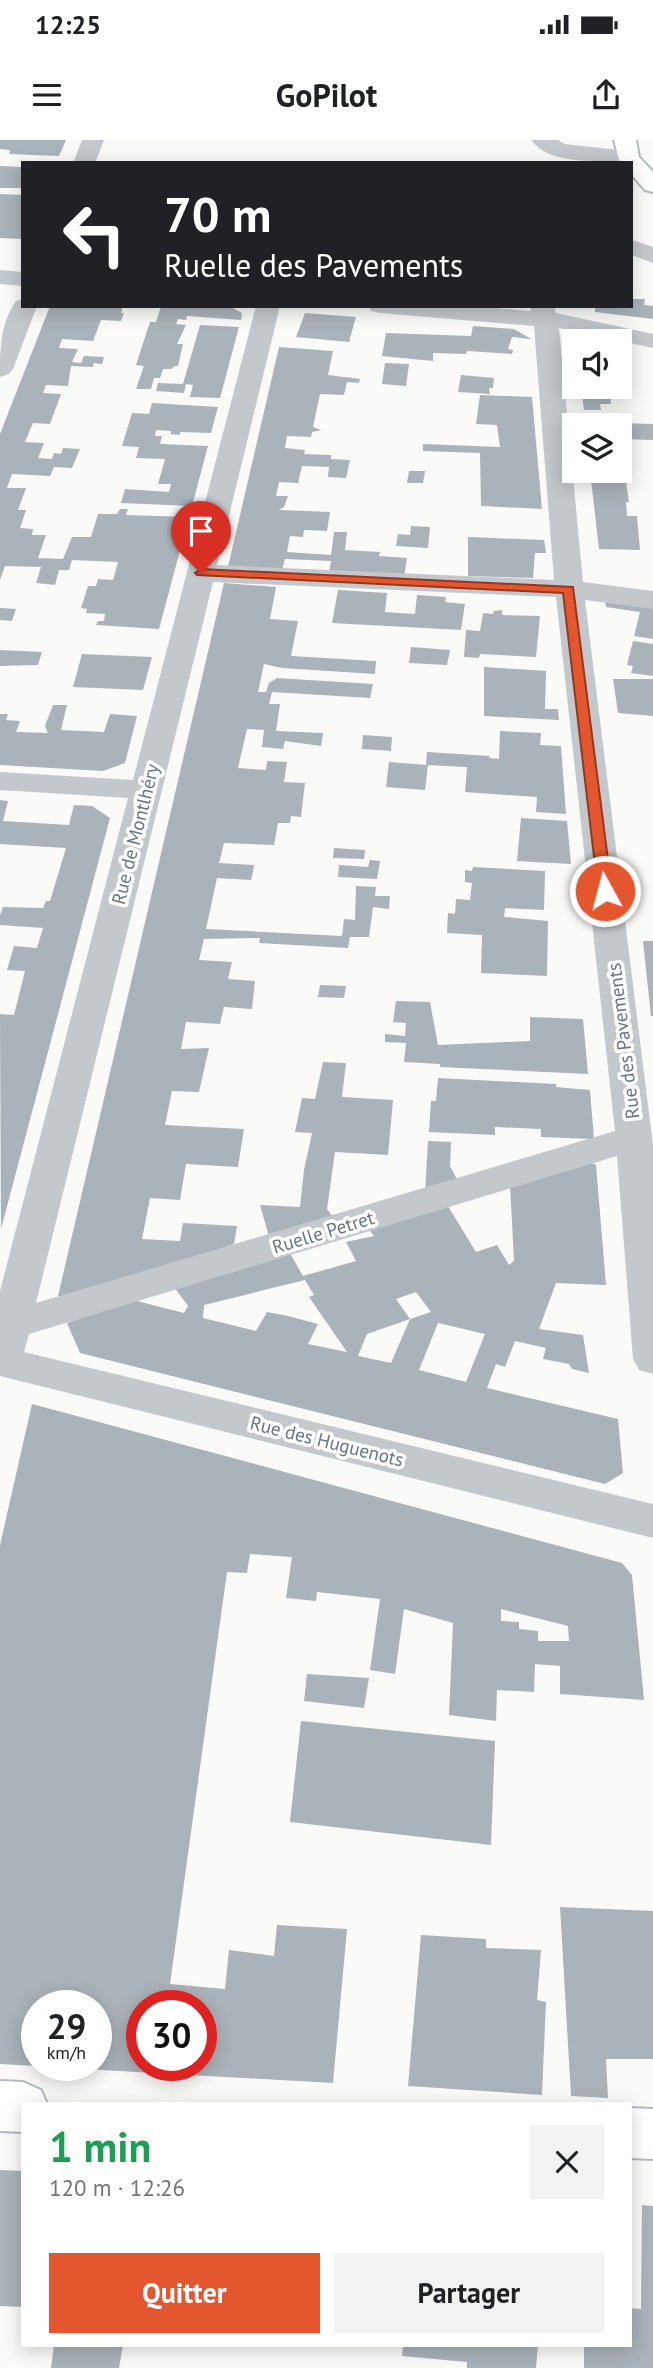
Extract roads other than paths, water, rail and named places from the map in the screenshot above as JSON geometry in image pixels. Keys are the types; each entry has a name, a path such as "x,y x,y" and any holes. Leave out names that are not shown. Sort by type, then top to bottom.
{"street":[{"path":"85,161 93,140"},
{"path":"542,140 560,150 627,149 653,185"},
{"path":"633,247 653,256"},
{"path":"0,277 21,279"},
{"path":"0,369 24,308"},
{"name":"Rue de Montlhéry","path":"4,1349 267,308"},
{"path":"427,308 545,313 571,322 653,341"},
{"name":"Rue des Pavements","path":"545,313 569,589 634,1138 647,1225 653,1359"},
{"path":"201,573 569,589 653,600"},
{"path":"0,782 146,790"},
{"name":"Ruelle Petret","path":"4,1349 634,1138"},
{"name":"Rue des Huguenots","path":"4,1349 653,1521"},
{"path":"0,2106 21,2107"},
{"path":"632,2133 653,2134"}]}
